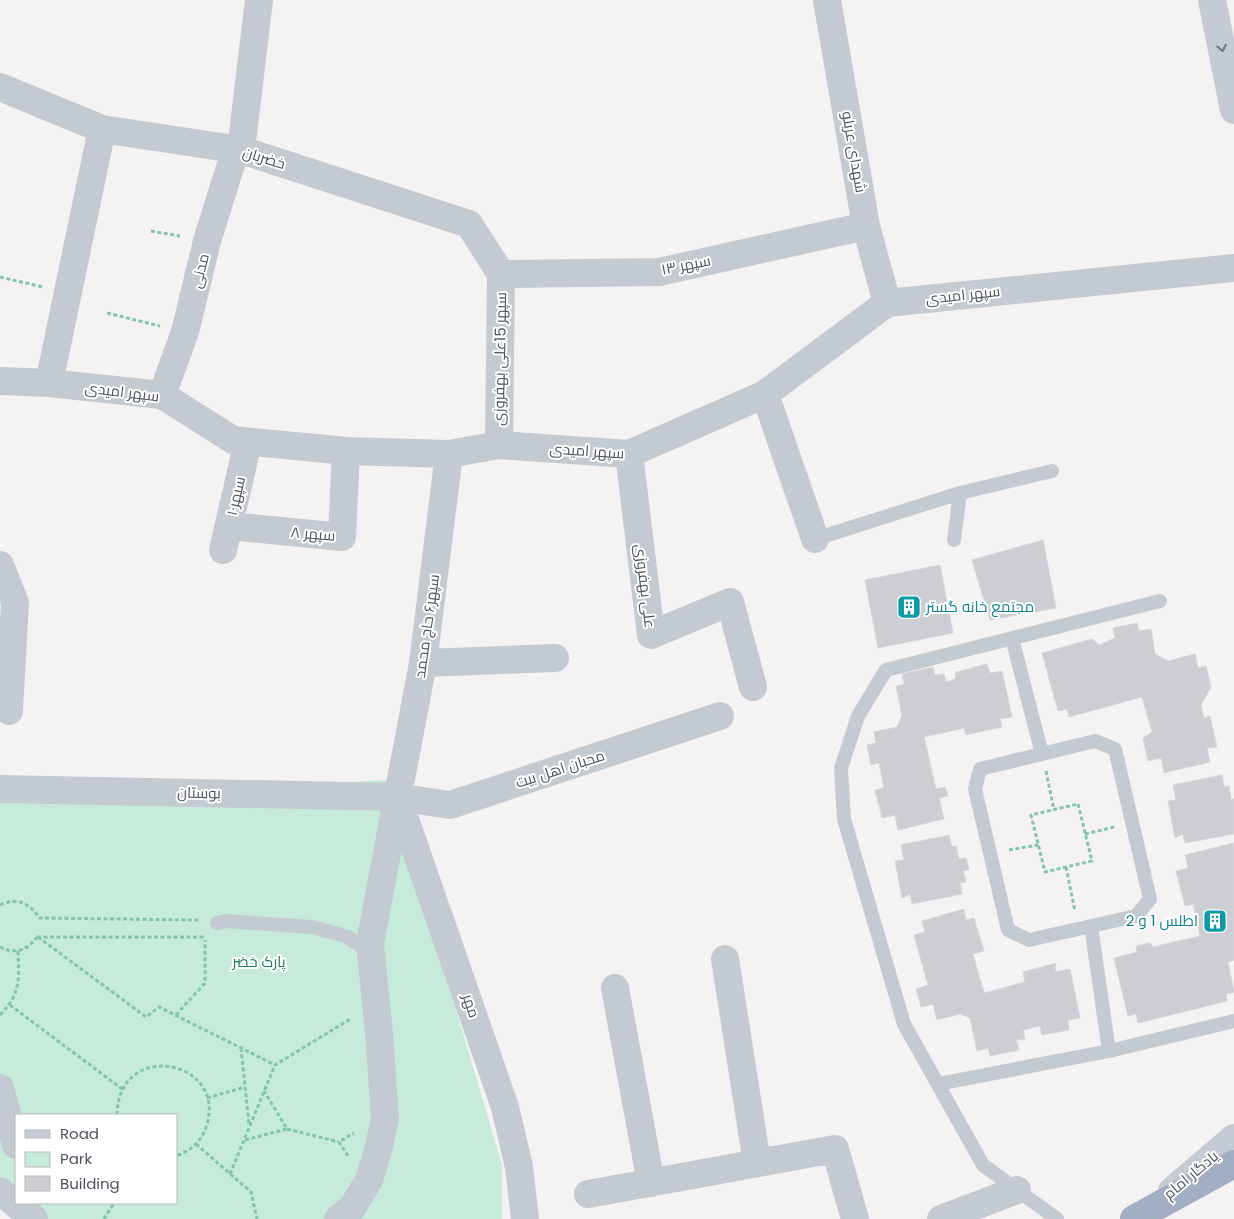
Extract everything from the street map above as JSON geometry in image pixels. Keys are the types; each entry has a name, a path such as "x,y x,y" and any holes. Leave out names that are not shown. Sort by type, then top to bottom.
{"highway":[{"path":"1141,1215 1234,1164"}],"main road":[{"path":"1212,0 1234,110"},
{"name":"یادگار امام","path":"1141,1215 1234,1138"}],"street":[{"path":"241,150 259,0"},
{"name":"شهدای عربلو","path":"827,0 866,226 887,303"},
{"name":"خضریان","path":"0,88 102,129 241,150 469,224 501,274"},
{"path":"49,383 102,129"},
{"name":"مدنی","path":"162,395 185,332 208,241 232,161 241,150"},
{"name":"سپهر ۱۳","path":"501,274 659,272 866,226"},
{"name":"سپهر امیدی","path":"0,381 49,383 162,395 233,440 248,442 346,451 449,454 499,445 629,454 766,394 887,303 1234,268"},
{"name":"سپهر 15علی بهفروزی","path":"499,445 501,274"},
{"path":"766,394 814,540"},
{"name":"سپهر۱۰","path":"226,538 248,442"},
{"name":"سپهر ۸","path":"226,538 342,537 346,451"},
{"name":"سپهر۶ حاج محمد","path":"338,1219 352,1208 369,1180 385,1118 370,944 423,663 449,454"},
{"name":"علی بهفروزی","path":"629,454 651,635 730,602 753,687"},
{"path":"0,565 15,603 9,711"},
{"path":"423,663 555,658"},
{"name":"محبان اهل بیت","path":"397,797 450,805 720,716"},
{"name":"بوستان","path":"0,789 397,797"},
{"name":"مهر","path":"397,797 505,1107 519,1167 525,1219"},
{"path":"726,959 757,1163"},
{"path":"615,988 651,1182"},
{"path":"0,1088 15,1141"},
{"path":"588,1194 835,1149 855,1219"},
{"path":"941,1219 1017,1190"},
{"path":"0,1191 15,1203"},
{"path":"16,1204 34,1219"},
{"path":"31,1204 34,1219"}],"lane":[{"path":"814,540 960,493 1052,471"},
{"path":"954,540 960,493"},
{"path":"1056,1219 983,1164 904,1024 844,819 841,768 858,716 886,670 1160,601"},
{"path":"1012,638 1042,754"},
{"path":"1095,741 1115,749 1132,822 1150,899 1136,916 1029,940 1008,930 975,789 980,769 1095,741"},
{"path":"217,923 225,921 312,927 346,936 371,953"},
{"path":"1084,928 1109,1051"},
{"path":"938,1084 1109,1051 1234,1021"}],"path":[{"path":"0,277 68,293"},
{"path":"107,313 185,332"},
{"path":"1042,754 1054,810"},
{"path":"1078,804 1092,861 1045,872 1031,815 1054,810 1078,804"},
{"path":"1085,834 1132,822"},
{"path":"990,854 1038,845"},
{"path":"1066,867 1084,928"},
{"path":"0,905 15,901 23,902 30,906 38,918 208,920 217,923 218,934 211,937 37,937 26,949 10,951 0,947"},
{"path":"37,937 146,1017 160,1007 274,1065"},
{"path":"176,1015 205,983 207,943 205,937"},
{"path":"0,1015 10,1005 19,985 18,951"},
{"path":"230,1174 274,1065 376,1003"},
{"path":"10,1005 122,1088"},
{"path":"241,1048 250,1126"},
{"path":"117,1114 117,1103 122,1088 133,1076 146,1068 162,1065 178,1067 192,1075 202,1086 207,1098 209,1117 205,1132 196,1144 178,1155"},
{"path":"207,1098 245,1087"},
{"path":"264,1091 287,1129"},
{"path":"244,1141 287,1129 339,1142"},
{"path":"196,1144 251,1192 257,1219"},
{"path":"104,1219 113,1204"}],"green space":[{"name":"پارک خضر","path":"388,780 502,1165 502,1219 43,1219 26,1204 178,1204 178,1114 15,1114 15,1194 0,1181 0,799"}],"building":[{"name":"مجتمع خانه گستر","path":"1043,540 1056,608 990,620 972,560"},
{"name":"مجتمع خانه گستر","path":"940,565 953,633 878,648 865,580"},
{"path":"1137,623 1139,631 1151,629 1155,654 1168,661 1195,654 1198,668 1206,666 1211,687 1201,705 1204,718 1210,716 1217,747 1207,748 1210,762 1164,773 1161,758 1148,761 1143,738 1152,732 1142,697 1069,717 1067,709 1058,711 1042,653 1092,639 1099,645 1115,638 1113,628"},
{"path":"987,664 990,673 1002,671 1012,717 1000,719 1002,727 966,735 964,728 924,737 936,789 945,787 948,796 939,798 944,819 898,830 895,815 882,818 875,790 884,788 879,763 871,765 867,745 876,743 874,732 897,727 902,715 896,686 904,684 902,674 933,667 935,675 944,674 946,682 955,679 956,672"},
{"path":"1222,775 1224,787 1229,786 1231,799 1234,799 1234,834 1185,843 1183,834 1175,838 1168,801 1176,800 1173,785"},
{"path":"949,835 952,847 956,846 959,859 966,858 969,870 963,871 966,882 960,883 962,894 912,904 910,894 902,898 895,861 904,860 901,845"},
{"name":"اطلس 1 و 2","path":"1234,843 1234,960 1228,962 1234,992 1226,994 1227,1001 1138,1023 1136,1014 1128,1016 1114,958 1137,952 1136,946 1150,943 1153,947 1200,936 1193,904 1185,906 1176,871 1188,868 1185,855"},
{"path":"964,909 966,920 974,918 984,951 973,954 984,993 1025,982 1023,972 1056,963 1055,972 1070,969 1080,1018 1068,1020 1069,1030 1042,1035 1040,1026 1023,1030 1025,1039 1016,1040 1019,1050 990,1056 988,1048 977,1051 970,1018 960,1014 937,1020 933,1004 921,1007 916,989 928,985 914,935 925,932 922,921"}],"place":[{"name":"مجتمع خانه گستر","path":"909,607"},
{"name":"اطلس 1 و 2","path":"1215,921"}]}
